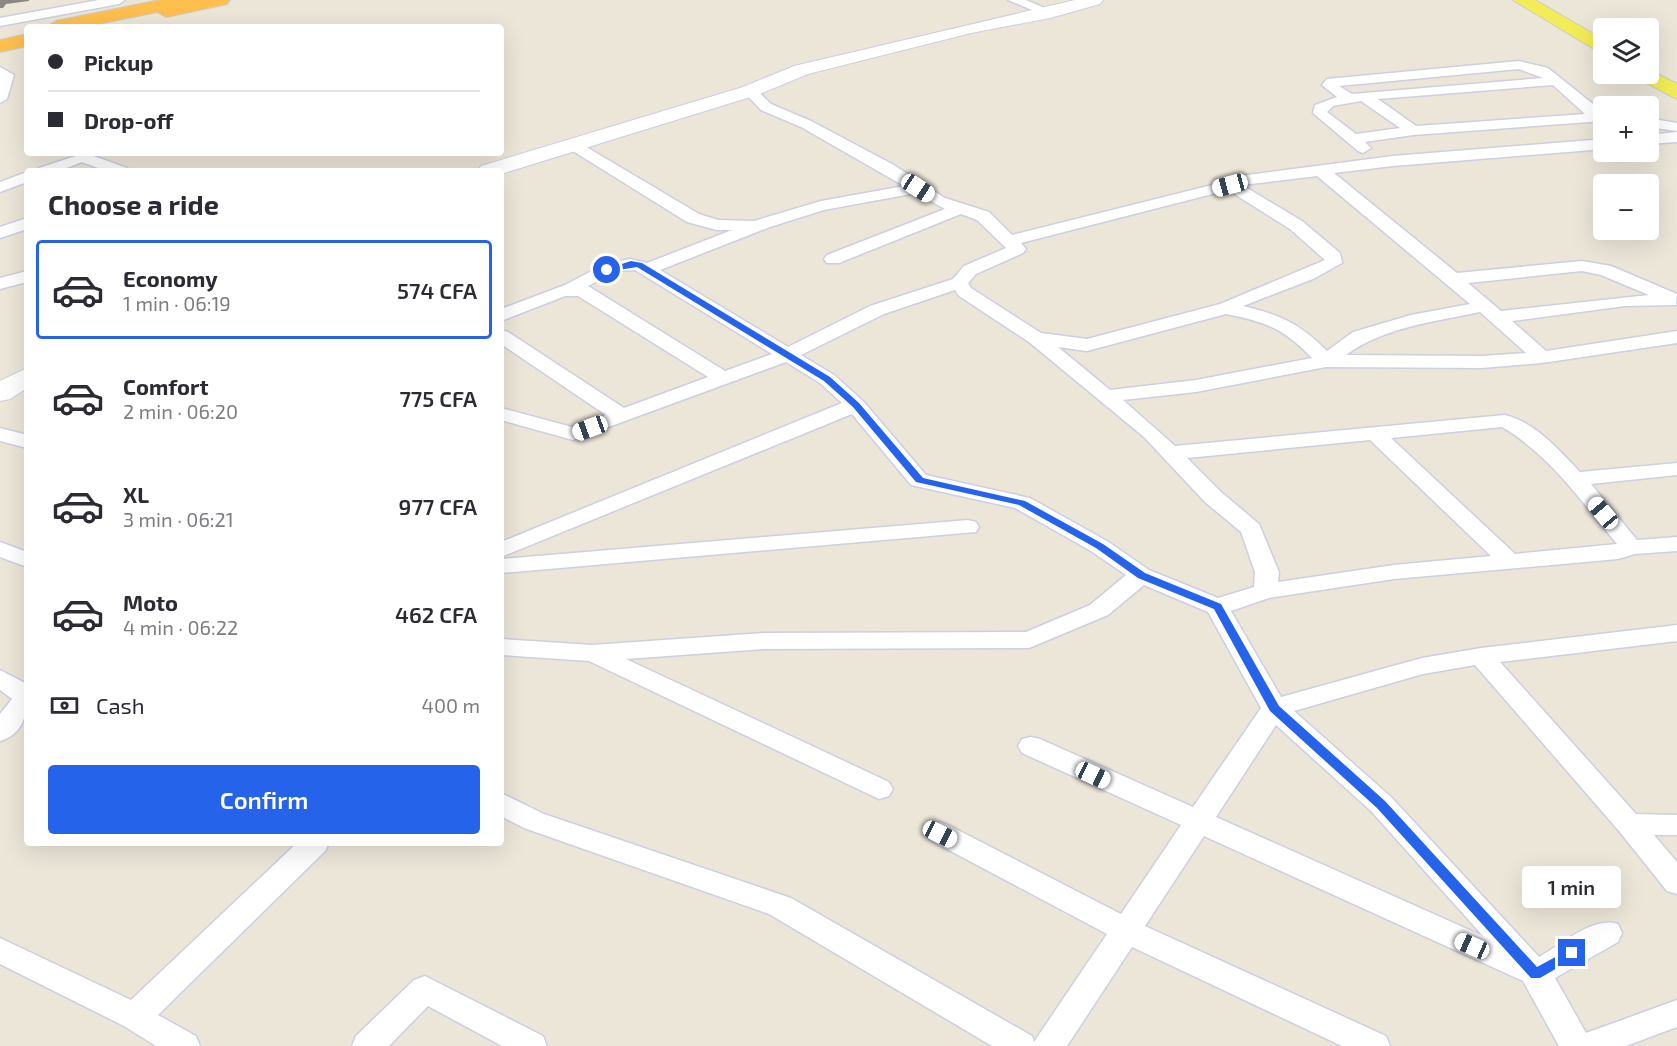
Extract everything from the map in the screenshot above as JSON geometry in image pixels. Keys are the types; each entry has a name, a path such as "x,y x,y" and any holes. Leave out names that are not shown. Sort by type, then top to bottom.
{"highway":[{"path":"71,24 187,0"},
{"path":"105,24 220,0"},
{"path":"0,39 24,34"},
{"path":"0,46 24,41"}],"main road":[{"path":"1522,0 1593,42"},
{"path":"1540,0 1593,32"},
{"path":"1659,71 1677,82"},
{"path":"1659,83 1677,93"}],"street":[{"path":"0,16 57,0"},
{"path":"0,22 119,0"},
{"path":"1014,0 1050,13"},
{"path":"499,168 750,91 801,70 971,28 1050,13 1094,0"},
{"path":"1413,131 1357,98 1329,85 1332,82 1383,76 1519,65 1543,70 1593,111"},
{"path":"0,70 7,75 0,99"},
{"path":"1383,76 1404,92"},
{"path":"1393,161 1363,148 1320,113 1320,108 1329,103 1404,92 1556,81"},
{"path":"504,415 573,434 787,355 877,310 959,283 970,270 1017,249 983,216 939,201 856,151 766,106 750,91"},
{"path":"1353,139 1413,131 1593,119"},
{"path":"1659,124 1677,127"},
{"path":"1659,139 1677,137"},
{"path":"573,145 693,218 717,225 764,223"},
{"path":"1009,241 1230,185 1241,180 1393,161 1593,145"},
{"path":"53,168 82,157 113,168"},
{"path":"1321,171 1453,279 1542,357"},
{"path":"0,187 24,178"},
{"path":"1036,338 1087,345 1226,308 1275,285 1320,270 1333,263 1334,257 1296,225 1230,185"},
{"path":"647,269 764,223 821,206 918,188"},
{"path":"833,259 961,208"},
{"path":"0,233 24,224"},
{"path":"504,314 570,290 593,274 631,263 647,269 827,379 856,405 919,480 1022,503 1099,546 1141,575 1218,606 1274,708 1381,804 1536,974 1576,1046"},
{"path":"1453,279 1582,266 1605,270 1676,300"},
{"path":"0,284 24,277"},
{"path":"959,283 965,292 1036,338 1151,433 1213,497 1251,529 1267,572 1264,591"},
{"path":"570,290 582,290 723,378"},
{"path":"1326,361 1360,336 1411,321 1625,301 1676,300"},
{"path":"1226,308 1271,318 1305,340 1326,361"},
{"path":"1106,396 1196,386 1326,361 1482,362 1542,357 1677,337"},
{"path":"504,338 622,416"},
{"path":"0,393 24,378"},
{"path":"504,549 856,405"},
{"path":"1169,453 1505,421 1530,435 1574,479 1631,547"},
{"path":"1374,433 1510,562"},
{"path":"0,434 24,441"},
{"path":"1574,479 1677,469"},
{"path":"504,566 968,527"},
{"path":"1218,606 1264,591 1394,572 1618,552 1631,547 1677,544"},
{"path":"0,549 24,559"},
{"path":"504,647 592,653 764,641 1029,640 1099,610 1141,575"},
{"path":"1049,1046 1274,708 1422,666 1480,656 1677,633"},
{"path":"592,653 879,789"},
{"path":"1480,656 1629,824 1677,884"},
{"path":"0,678 24,695"},
{"path":"0,732 24,701"},
{"path":"1031,746 1196,823 1536,974"},
{"path":"504,805 534,821 780,906 1020,1046"},
{"path":"1629,824 1677,825"},
{"path":"940,834 1125,930 1374,1046"},
{"path":"135,1017 312,846"},
{"path":"1536,974 1608,933"},
{"path":"0,950 135,1017 184,1046"},
{"path":"368,1046 425,990 531,1046"},
{"path":"1589,1046 1677,1013"}],"route":[{"path":"607,270 631,263 639,265 827,379 856,405 919,480 1022,503 1099,546 1141,575 1218,606 1274,708 1381,804 1536,974 1572,953"}]}
